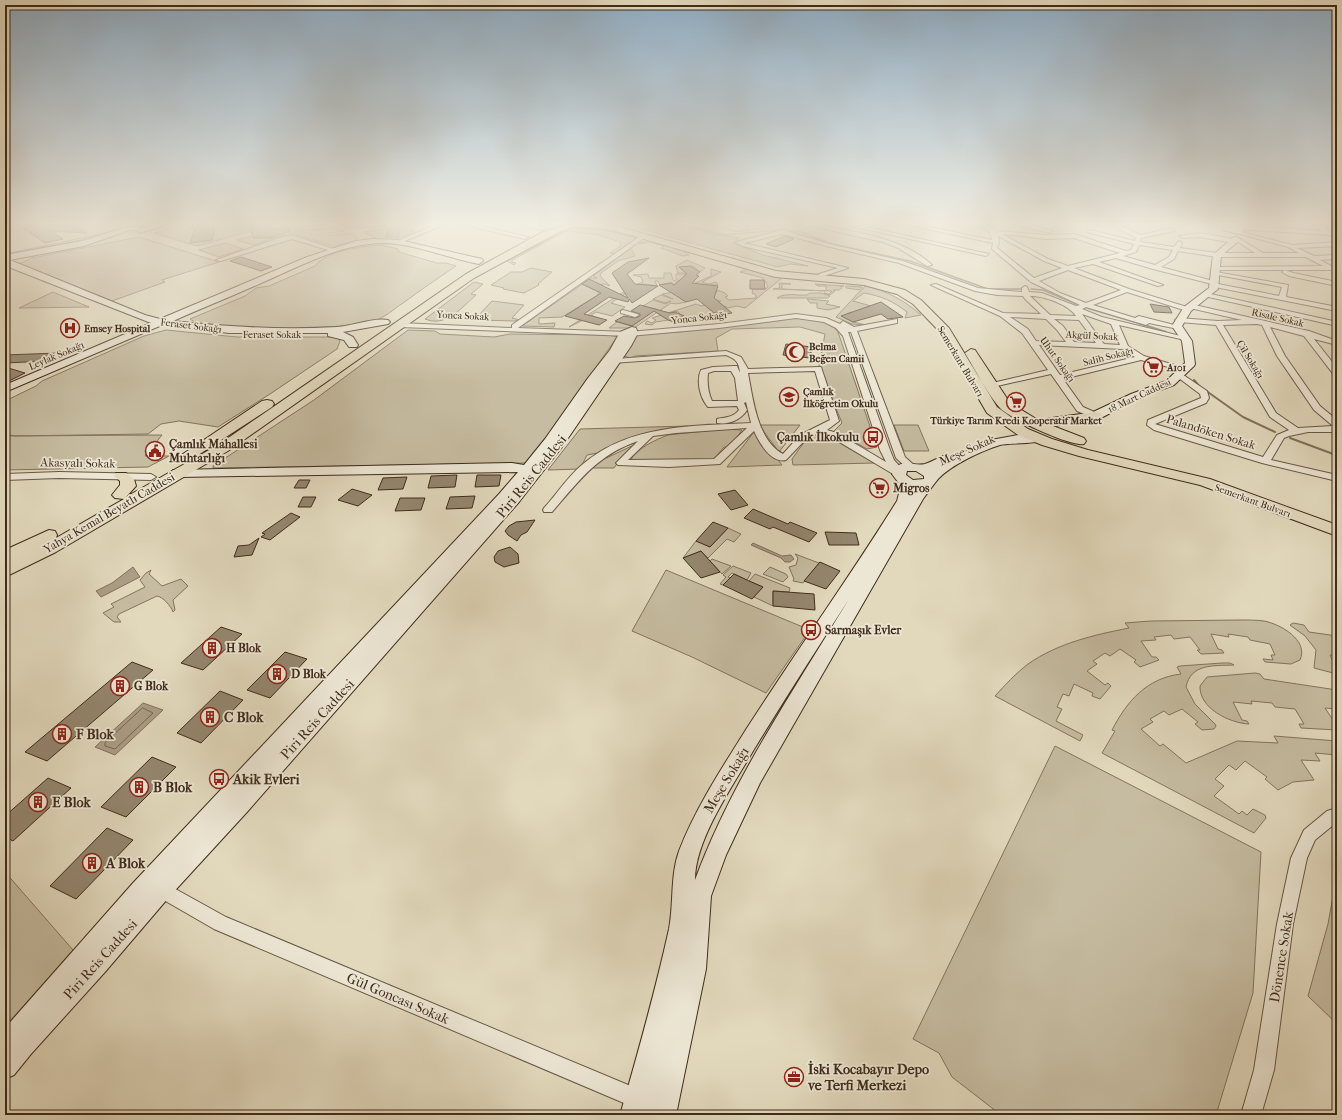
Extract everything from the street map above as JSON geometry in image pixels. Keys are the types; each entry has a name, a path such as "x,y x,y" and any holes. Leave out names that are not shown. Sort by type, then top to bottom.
{"main road":[{"name":"Yahya Kemal Beyatlı Caddesi","path":"323,372 353,345 454,275"},
{"name":"Yahya Kemal Beyatlı Caddesi","path":"5,557 54,532 188,456 400,325 471,275"},
{"name":"Semerkant Bulvarı","path":"789,275 864,282 888,288 906,295 931,315 945,330 992,410 1019,430 1042,441 1084,454 1191,478 1337,531"},
{"name":"Semerkant Bulvarı","path":"824,275 873,279 911,290 925,298 958,331"},
{"name":"Semerkant Bulvarı","path":"967,345 991,386 1005,406 1036,424 1092,446 1209,475 1337,521"},
{"name":"Yahya Kemal Beyatlı Caddesi","path":"5,571 50,548 223,448 305,384"},
{"path":"1019,430 1019,427 1023,424 1036,424 1096,416"},
{"path":"1042,441 1055,442 1062,440 1062,435 1096,416"},
{"path":"1092,446 1086,434 1096,416"},
{"path":"120,495 128,486 127,479 121,476"}],"street":[{"name":"Feraset Sokak","path":"39,275 161,324 238,334 338,334 348,337 353,345"},
{"name":"Leylak Sokağı","path":"5,390 275,275"},
{"name":"Leylak Sokağı","path":"5,394 161,324 280,275"},
{"path":"516,327 589,275"},
{"path":"937,275 977,290 997,293 1026,292 1072,344"},
{"path":"955,275 975,284 993,288 1040,294 1087,315 1114,323 1180,329 1218,323"},
{"path":"1027,275 1033,281 1051,290 1122,316 1180,329"},
{"path":"992,310 984,299 1026,292 1033,284 1033,281 1048,275"},
{"name":"Risale Sokak","path":"1087,275 1145,296 1188,308 1306,333 1335,335"},
{"path":"1151,275 1167,279 1228,275"},
{"path":"1163,275 1167,279"},
{"path":"1291,275 1337,284"},
{"path":"1180,329 1188,308 1206,296 1216,277"},
{"path":"1216,277 1282,298 1337,309"},
{"path":"1216,277 1286,286 1282,298"},
{"path":"1145,296 1167,279"},
{"name":"Uhut Sokağı","path":"934,285 992,310 1026,331 1080,409 1096,416"},
{"path":"1076,309 1127,290"},
{"path":"1206,296 1335,335 1337,315"},
{"path":"1076,309 1080,318 1101,345"},
{"name":"Yonca Sokağı","path":"624,312 633,324"},
{"name":"Yonca Sokağı","path":"516,327 711,324 801,313 830,317 853,329"},
{"path":"1002,315 1080,318"},
{"name":"Yonca Sokağı","path":"400,325 500,330 633,324 713,327 796,316 813,317 826,320 844,330"},
{"name":"Yonca Sokak","path":"411,317 418,322 426,323 516,327"},
{"path":"894,321 844,330 849,340 885,450 890,461 923,485 931,479"},
{"name":"Feraset Sokağı","path":"161,324 229,330 282,331 339,330 385,322"},
{"name":"Çil Sokağı","path":"1256,322 1218,323 1273,415 1296,431"},
{"path":"1114,323 1125,347 1141,358"},
{"name":"Piri Reis Caddesi","path":"7,1039 141,891 533,469 558,444 633,324"},
{"path":"1265,324 1281,356 1317,408 1337,425"},
{"path":"853,329 867,363 906,472"},
{"name":"18 Mart Caddesi","path":"1096,416 1135,396 1170,383 1190,364 1189,351 1180,329"},
{"path":"1306,333 1337,373"},
{"name":"Akgül Sokak","path":"1035,343 1125,347"},
{"path":"611,361 726,353 737,356 742,361 744,371 742,401 740,403 743,410 742,414 731,420 720,421"},
{"name":"Salih Sokağı","path":"1059,378 1141,358 1181,372"},
{"path":"740,403 715,405 708,402 705,392 704,372 713,368 734,368 743,388 755,425 774,453 783,458 795,449 803,437 834,423 836,419 818,369 744,371"},
{"path":"991,386 1054,371"},
{"name":"Palandöken Sokak","path":"1181,372 1204,393 1205,398 1203,401 1151,422 1151,425 1266,461 1337,478"},
{"path":"650,434 643,443 627,455 621,463 669,464 717,462 755,425"},
{"path":"548,510 585,466 629,441 650,434 676,430 755,425"},
{"path":"1266,461 1278,443 1280,437 1296,431 1337,429"},
{"path":"819,430 862,455 906,472"},
{"name":"Meşe Sokak","path":"906,472 932,466 982,442 1019,430"},
{"name":"Meşe Sokağı","path":"662,1115 694,969 700,896 716,852 773,742 917,497 931,479 953,463 984,448 1016,438 1042,441"},
{"path":"59,475 68,465"},
{"path":"178,473 512,467 533,469"},
{"name":"Piri Reis Caddesi","path":"5,1066 22,1045 97,964 161,889 514,499 533,469"},
{"name":"Meşe Sokağı","path":"636,1107 663,1006 680,929 683,912 684,871 702,820 776,698 898,512 909,488 906,472"},
{"name":"Akasyalı Sokak","path":"5,476 59,475 151,477"},
{"name":"Dönence Sokak","path":"1251,1115 1264,1070 1285,924 1299,858 1310,835 1332,816 1337,815"},
{"name":"Gül Goncası Sokak","path":"161,889 220,923 636,1107"}],"shaded area":[{"path":"47,275 177,275 162,280 165,282 112,301"},
{"path":"294,275 443,275 386,315 375,321 361,324 279,329 222,327 201,324 190,319 245,296 256,288 269,286"},
{"path":"506,275 548,275 538,284 539,285 524,293 491,285"},
{"path":"600,275 610,286 604,284 586,286 599,292 598,295 562,317 539,318 539,324 555,323 554,327 522,326 591,278 597,278 593,276"},
{"path":"634,275 648,275 649,278 664,278 664,275 672,275 673,280 683,283 676,279 676,275 685,275 681,279 695,281 680,287 671,283 660,285 658,281 655,281 657,286 643,284 633,286 643,282 641,277"},
{"path":"711,275 715,275 702,282 709,284 716,282 718,285 700,285 715,293 717,290 725,293 728,296 725,297 729,300 756,298 756,295 752,293 753,289 766,289 768,286 763,278 753,275 772,275 782,278 745,308 737,306 728,308 723,305 708,308 714,313 687,321 677,311 663,314 696,304 701,306 721,301 695,294 680,298 686,302 676,304 671,303 634,328 609,328 617,322 632,326 633,318 640,313 656,309 643,306 653,300 666,304 671,301 665,303 653,299 661,295 673,299 662,294 675,292"},
{"path":"474,282 483,284 471,294 476,295 453,315 440,321 425,319"},
{"path":"779,283 791,284 782,284 782,289 808,290 773,289 780,288"},
{"path":"815,284 844,286 840,286 842,288 839,290 833,290 835,291 830,295 824,293 829,294 832,291 826,291 826,286 818,286"},
{"path":"846,286 862,287 862,290 865,286 888,293 921,315 905,318 907,312 897,305 881,297 864,293 853,301 871,306 855,314 851,312 847,314 853,322 866,325 852,324 836,317 861,290 846,288"},
{"path":"625,291 639,298 624,294 611,303 625,307 612,316 596,312 591,315 598,318 591,316 569,327"},
{"path":"53,292 89,307 19,308"},
{"path":"810,293 821,293 830,296 827,298 777,298 784,295 807,295"},
{"path":"807,299 829,301 826,304 840,307 828,310 817,308 817,303 810,303"},
{"path":"492,301 524,305 512,318 520,320 478,320 476,318"},
{"path":"661,315 668,320 656,322 652,325 645,324 647,321 652,323 656,320 652,318"},
{"path":"795,318 819,320 830,325 838,332 877,447 867,449 834,431 842,423 819,366 825,334 800,327 732,329 716,338 718,351 635,356 631,358 624,356 636,336 642,334 680,332"},
{"path":"166,330 237,337 330,337 337,338 340,341 337,349 218,427 179,421 161,424 148,434 15,436 5,434 5,401 36,386 42,381 144,336"},
{"path":"408,330 435,331 440,334 494,337 510,334 610,335 617,337 534,457 526,463 213,468 213,466 314,400"},
{"path":"759,425 800,425 779,452"},
{"path":"894,425 918,425 929,451 904,451"},
{"path":"688,426 692,428 642,434 603,452 587,455 580,469 548,470 580,429"},
{"path":"724,429 742,430 730,447 724,447 713,460 630,461 642,448 668,435"},
{"path":"754,432 756,432 782,465 727,467"},
{"path":"821,434 826,435 874,463 793,465 792,459 808,437"},
{"path":"162,435 145,456 169,456 148,467 5,470 5,436"},
{"path":"638,443 621,458 614,468 592,468 598,462"},
{"path":"728,528 741,534 734,542 727,539 708,558 701,551 683,558 696,541 710,547"},
{"path":"795,554 819,563 803,583 793,581 794,579 789,567 796,565 798,558"},
{"path":"712,559 731,566 722,574 710,561"},
{"path":"733,566 751,573 747,580 732,573 728,577 730,578 723,585 720,584 726,577 723,575"},
{"path":"770,567 786,574 788,577 783,582 763,574"},
{"path":"151,570 149,574 162,586 181,579 188,586 173,600 175,610 173,612 162,598 157,596 119,614 117,617 121,622 114,622 103,613 114,607 111,604 145,587 140,580"},
{"path":"666,570 810,630 766,693 692,657 632,631"},
{"path":"755,574 790,588 789,592 773,591 773,606 754,597 763,587 749,581"},
{"path":"1151,621 1264,621 1285,629 1297,640 1300,646 1302,653 1300,660 1291,664 1265,662 1263,659 1273,660 1271,655 1275,655 1270,644 1250,640 1248,637 1228,634 1229,637 1211,634 1218,649 1222,650 1224,653 1201,654 1197,650 1200,650 1190,637 1174,639 1171,635 1154,637 1156,640 1141,641 1152,657 1156,657 1159,660 1140,667 1134,662 1136,660 1120,649 1110,656 1105,653 1093,661 1097,664 1087,671 1105,685 1108,683 1111,686 1100,699 1092,696 1093,693 1074,684 1069,696 1063,694 1057,707 1062,709 1056,721 1083,735 1080,741 995,696 1019,671 1052,650 1077,641 1129,628 1125,623"},
{"path":"1293,623 1304,625 1309,632 1337,636 1337,656 1330,655 1337,670 1337,674 1314,668 1316,650 1305,636 1290,625"},
{"path":"1230,663 1234,665 1204,667 1193,674 1186,687 1195,704 1215,724 1216,726 1214,729 1202,730 1195,724 1198,722 1182,709 1169,715 1164,711 1150,719 1153,722 1141,729 1160,746 1163,744 1186,763 1237,741 1278,743 1274,736 1337,741 1337,755 1315,753 1320,761 1301,760 1314,780 1293,782 1278,790 1265,779 1267,777 1245,761 1236,770 1229,765 1215,779 1224,786 1214,796 1239,814 1242,811 1247,815 1253,809 1265,815 1266,818 1254,833 1102,753 1115,731 1112,730 1124,710 1139,693 1148,686 1169,676 1181,674 1177,667 1180,666"},
{"path":"1255,673 1260,674 1264,679 1337,690 1337,709 1325,708 1337,726 1337,730 1301,728 1299,724 1304,724 1295,709 1275,707 1272,703 1251,701 1252,704 1233,702 1242,720 1247,721 1249,724 1241,723 1233,721 1217,713 1204,701 1200,686 1207,677"},
{"path":"1055,746 1261,852 1253,993 1216,1115 1001,1115 952,1077 939,1053 913,1039"},
{"path":"5,872 73,950 9,1022 5,1019"},
{"path":"1337,874 1337,1024 1308,996 1328,924"}],"water":[{"path":"753,543 782,556 791,555 794,559 790,562 785,562 781,558 751,545"},
{"path":"133,567 140,577 101,597 96,591 112,583"},
{"path":"143,703 163,710 115,755 95,747"}],"building":[{"path":"613,275 628,275 635,284 658,286 632,303 629,299 628,302 609,297 584,314 607,320 599,325 565,316 601,293 582,284 589,279 628,298"},
{"path":"686,275 699,276 692,283 718,286 714,298 732,313 720,315 717,312 714,313 697,299 686,302 659,285 671,283 674,285"},
{"path":"750,280 764,280 765,289 750,289"},
{"path":"881,302 903,317 888,319 881,314 853,322 841,316"},
{"path":"1150,304 1169,307 1172,313 1154,312"},
{"path":"640,305 670,313 675,312 684,316 682,317 685,319 674,322 654,311 632,326 615,321 624,316 635,318 640,316 640,314 631,311"},
{"name":"Belma Beğen Camii","path":"786,344 812,347 810,358 783,355"},
{"path":"58,353 48,361 5,363 5,355"},
{"path":"5,367 25,373 5,383"},
{"path":"457,475 455,487 428,488 431,476"},
{"path":"477,475 501,475 499,486 475,487"},
{"path":"407,477 403,489 378,490 383,478"},
{"path":"299,480 310,480 306,488 294,488"},
{"path":"352,489 372,495 358,506 338,500"},
{"path":"735,490 748,505 731,510 718,494"},
{"path":"475,496 472,508 446,509 450,497"},
{"path":"303,497 316,497 311,507 298,507"},
{"path":"400,498 425,498 421,510 395,511"},
{"path":"753,509 788,524 790,522 817,533 809,542 773,527 770,529 744,518"},
{"path":"291,513 300,517 270,540 261,537 265,534 262,533"},
{"path":"535,520 527,532 521,535 517,541 505,531 509,526 516,522"},
{"path":"713,522 728,528 710,547 696,541"},
{"path":"825,532 856,533 859,545 829,545"},
{"path":"259,538 252,555 234,557 238,546 249,545"},
{"path":"510,547 518,554 519,563 504,567 495,562 494,557 498,551"},
{"path":"701,551 720,572 701,578 683,558"},
{"path":"820,562 840,571 826,589 804,581"},
{"path":"734,574 763,587 752,599 723,585"},
{"path":"773,591 814,594 815,610 773,606"},
{"name":"H Blok","path":"221,627 242,634 203,670 181,663"},
{"name":"D Blok","path":"285,652 307,659 270,698 247,690"},
{"path":"132,662 153,670 47,761 25,752"},
{"name":"C Blok","path":"220,691 243,700 201,743 177,733"},
{"name":"B Blok","path":"152,757 176,767 126,817 101,807"},
{"name":"E Blok","path":"48,778 71,788 13,841 5,837 5,816"},
{"name":"A Blok","path":"107,828 133,840 76,899 50,886"}],"waterway":[{"path":"950,275 988,289 1021,289"},
{"path":"1031,289 1043,290 1079,305"},
{"path":"1087,308 1141,324"},
{"path":"1138,323 1166,332"},
{"path":"1194,380 1200,387"},
{"path":"1205,390 1243,417 1275,432"},
{"path":"1290,438 1334,454"}],"place":[{"name":"Emsey Hospital","path":"70,328"},
{"name":"Belma Beğen Camii","path":"795,352"},
{"name":"A101","path":"1153,367"},
{"name":"Çamlık İlköğretim Okulu","path":"789,397"},
{"name":"Türkiye Tarım Kredi Kooperatif Market","path":"1016,402"},
{"name":"Çamlık İlkokulu","path":"873,437"},
{"name":"Çamlık Mahallesi Muhtarlığı","path":"155,451"},
{"name":"Migros","path":"879,488"},
{"name":"Sarmaşık Evler","path":"811,630"},
{"name":"H Blok","path":"212,648"},
{"name":"D Blok","path":"277,674"},
{"name":"G Blok","path":"120,686"},
{"name":"C Blok","path":"210,717"},
{"name":"F Blok","path":"62,734"},
{"name":"Akik Evleri","path":"219,779"},
{"name":"B Blok","path":"139,787"},
{"name":"E Blok","path":"38,802"},
{"name":"A Blok","path":"92,863"},
{"name":"İski Kocabayır Depo ve Terfi Merkezi","path":"794,1077"}]}
